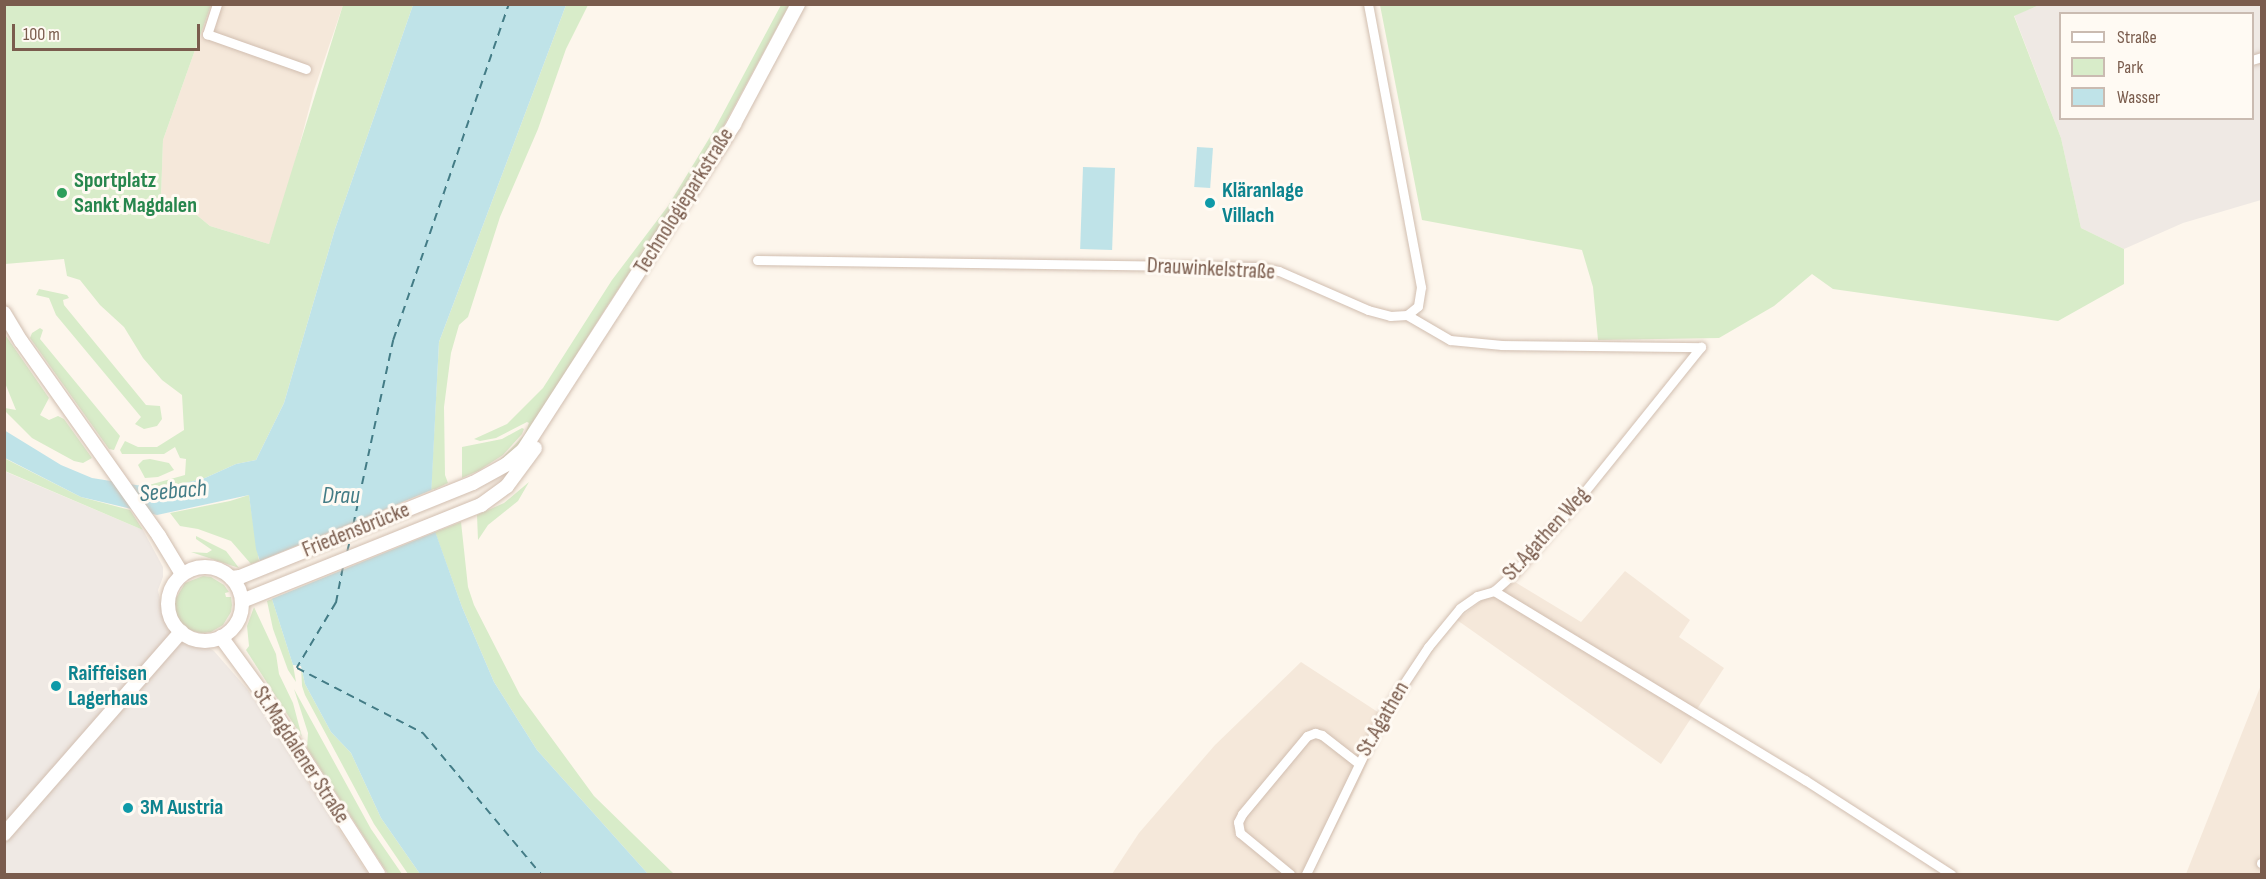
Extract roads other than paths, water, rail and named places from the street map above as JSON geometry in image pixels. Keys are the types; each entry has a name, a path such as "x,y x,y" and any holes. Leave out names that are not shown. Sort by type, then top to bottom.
{"street":[{"path":"217,4 207,34 306,69"},
{"name":"Technologieparkstraße","path":"473,483 507,464 524,449 734,124 798,4"},
{"path":"1368,4 1421,287 1419,306 1407,315"},
{"name":"Drauwinkelstraße","path":"757,260 1258,267 1279,271 1368,310 1390,316 1407,315"},
{"path":"4,313 21,341 106,458 182,574"},
{"name":"St.Agathen Weg","path":"1407,315 1450,340 1502,345 1701,347 1577,501 1515,572 1494,591 1805,780 1951,874"},
{"name":"Technologieparkstraße","path":"482,505 500,493 523,466 562,392"},
{"name":"Friedensbrücke","path":"236,577 473,483"},
{"name":"Friedensbrücke","path":"246,600 482,505"},
{"path":"205,567 215,568 236,577 246,600 234,625 221,637 206,640 193,639 181,632 169,613 168,596 173,584 182,574 205,567"},
{"name":"St.Agathen","path":"1306,874 1383,715 1428,647 1460,608 1477,596 1494,591"},
{"path":"4,834 181,632"},
{"name":"St.Magdalener Straße","path":"221,637 262,693 378,874"},
{"path":"1290,874 1240,833 1238,822 1242,814 1307,736 1314,733 1322,735 1358,763"}],"water":[{"name":"Drau","path":"413,5 566,5 439,342 430,517 462,607 494,682 537,750 648,874 420,874 381,818 351,753 331,732 305,684 301,666 293,665 256,549 249,495 157,515 81,497 5,458 4,430 61,465 92,478 161,489 205,478 236,464 256,460 284,403 335,229"},
{"path":"1197,147 1213,148 1210,188 1194,187"},
{"path":"1083,167 1115,168 1112,250 1080,249"}],"place":[{"name":"Sportplatz Sankt Magdalen","path":"62,193"},
{"name":"Kläranlage Villach","path":"1210,203"},
{"name":"Raiffeisen Lagerhaus","path":"56,686"},
{"name":"3M Austria","path":"128,808"}],"water label":[{"name":"Seebach","path":"173,491"}]}
